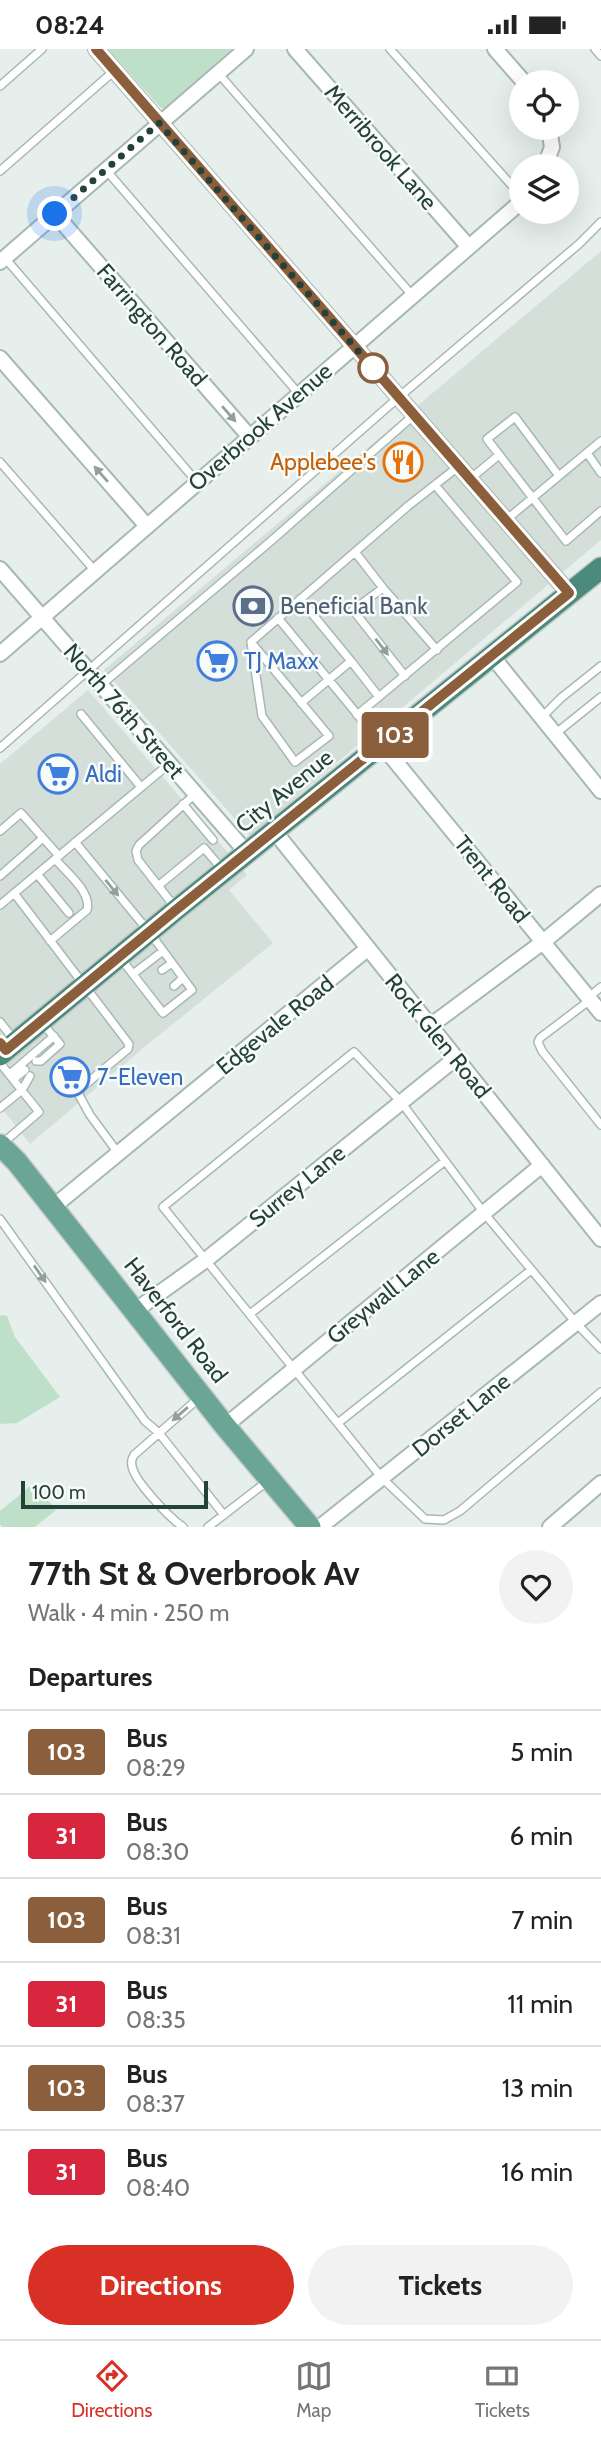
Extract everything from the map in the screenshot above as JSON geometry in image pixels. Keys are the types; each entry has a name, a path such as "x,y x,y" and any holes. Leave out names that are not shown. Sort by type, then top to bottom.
{"highway":[{"name":"City Avenue","path":"7,1058 48,1029 85,986 127,966 150,933 177,909 601,568"}],"main road":[{"name":"Haverford Road","path":"0,1145 17,1162 225,1426 310,1527"}],"street":[{"path":"96,49 569,593"},
{"path":"3,260 246,49"},
{"name":"Merribrook Lane","path":"295,49 468,246"},
{"path":"495,49 513,70"},
{"name":"Overbrook Avenue","path":"0,654 509,210"},
{"name":"Farrington Road","path":"55,214 249,436"},
{"path":"0,358 146,525"},
{"name":"North 76th Street","path":"0,569 248,854"},
{"path":"492,656 601,791"},
{"name":"Trent Road","path":"382,745 601,1013"},
{"name":"Rock Glen Road","path":"275,832 601,1239"},
{"path":"430,1026 601,894"},
{"name":"Edgevale Road","path":"53,1207 367,949"},
{"name":"Surrey Lane","path":"136,1310 207,1259 456,1058"},
{"name":"Greywall Lane","path":"225,1426 542,1165"},
{"name":"Dorset Lane","path":"320,1527 601,1303"},
{"path":"550,1527 601,1483"}],"lane":[{"path":"0,86 43,49"},
{"path":"390,49 509,184"},
{"path":"595,49 601,56"},
{"path":"0,171 115,70"},
{"path":"218,73 412,295"},
{"path":"106,170 299,394"},
{"path":"0,748 601,222"},
{"path":"3,260 197,482"},
{"path":"101,685 414,415"},
{"path":"559,476 515,417 487,439 566,541 601,511"},
{"path":"506,520 601,441"},
{"path":"587,453 601,473"},
{"path":"470,479 499,455"},
{"path":"0,462 95,571"},
{"path":"251,642 460,465"},
{"path":"358,715 517,582 435,485"},
{"path":"355,552 437,650"},
{"path":"383,588 353,610 405,676"},
{"path":"300,599 379,697"},
{"path":"278,618 382,745"},
{"path":"251,642 329,736 295,762 262,716 251,642"},
{"path":"301,703 351,661"},
{"path":"542,718 561,698 601,666"},
{"path":"555,734 601,697"},
{"path":"81,714 141,787"},
{"path":"0,905 169,764"},
{"path":"177,909 138,860 136,851 195,793"},
{"path":"183,804 213,840"},
{"path":"0,831 21,813 85,894 87,910 50,941"},
{"path":"158,886 226,829"},
{"path":"0,876 43,838"},
{"path":"75,842 150,933 192,990 163,1013 127,966 163,951"},
{"path":"204,848 225,872"},
{"path":"37,874 69,913"},
{"path":"14,893 129,1044 128,1049 80,1089 79,1095 80,1101 118,1153"},
{"path":"162,970 172,963"},
{"path":"174,986 183,978"},
{"path":"142,986 150,980"},
{"path":"601,987 538,1042 542,1051 601,1125"},
{"path":"154,1001 162,995"},
{"path":"0,1022 7,1058 22,1090 39,1112 0,1145"},
{"path":"7,1058 48,1029 60,1044 39,1063"},
{"path":"601,1349 484,1213 401,1102 354,1052 163,1207 382,1478 425,1519 444,1520 460,1511 601,1392"},
{"path":"0,1108 22,1090 27,1073 7,1058"},
{"path":"250,1314 445,1161"},
{"path":"0,1219 145,1421 159,1433 224,1515"},
{"path":"338,1423 531,1270"},
{"path":"183,1527 173,1520 138,1480 132,1468 134,1455 202,1395"},
{"path":"208,1527 270,1479"},
{"path":"434,1521 442,1527"}],"shaded area":[{"path":"601,251 601,540 250,836 104,670"},
{"path":"88,690 247,875 229,890 273,943 30,1144 0,1106 0,764"}],"green space":[{"path":"108,49 232,49 165,108 161,108"},
{"path":"0,1316 7,1316 15,1337 60,1397 17,1423 0,1424"},
{"path":"34,1483 56,1510 35,1527 2,1527 0,1511"}],"bus line":[{"name":"103","path":"0,1043 6,1050 569,593 96,49"}],"place":[{"name":"Applebee's","path":"403,462"},
{"name":"Beneficial Bank","path":"253,606"},
{"name":"TJ Maxx","path":"217,661"},
{"name":"Aldi","path":"58,774"},
{"name":"7-Eleven","path":"70,1077"}],"route":[{"path":"55,214 159,123 373,368"}]}
